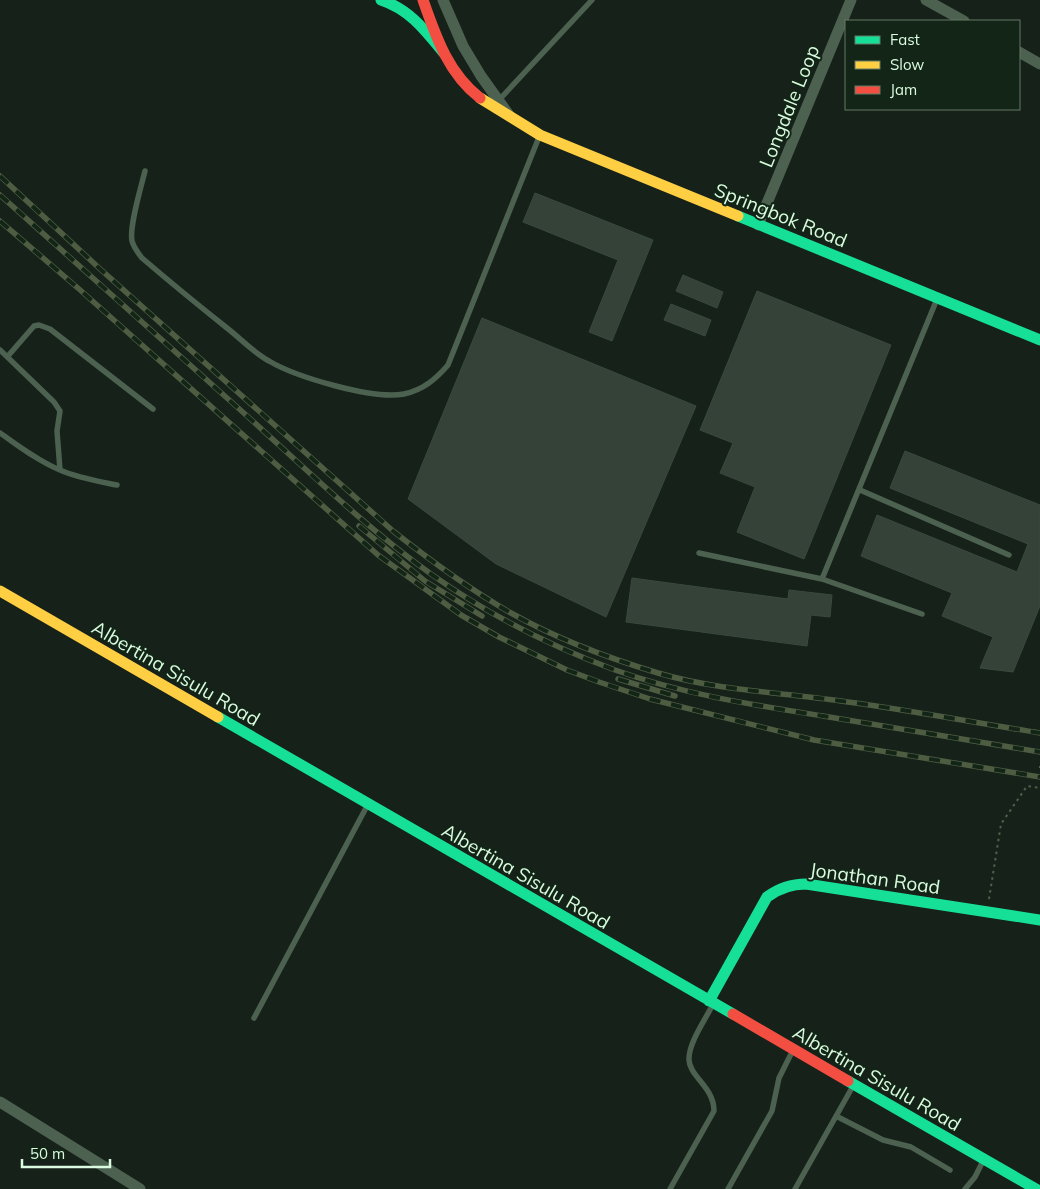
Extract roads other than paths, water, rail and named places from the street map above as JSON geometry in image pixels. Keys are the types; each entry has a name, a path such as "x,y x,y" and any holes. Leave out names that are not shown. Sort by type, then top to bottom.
{"main road":[{"path":"381,0 392,2 410,14 443,52"},
{"name":"Springbok Road","path":"423,0 443,52 464,84 478,97 540,135 1040,340"},
{"name":"Albertina Sisulu Road","path":"0,591 1036,1189"},
{"name":"Jonathan Road","path":"711,1003 767,897 779,888 792,884 806,884 1040,920"}],"street":[{"name":"Springbok Road","path":"443,0 464,46 481,76 512,118"},
{"name":"Longdale Loop","path":"758,225 851,0"},
{"path":"927,0 962,20"},
{"path":"1020,53 1040,64"},
{"path":"0,1102 140,1189"}],"lane":[{"path":"499,100 592,0"},
{"path":"145,171 131,239 135,249 142,258 266,360 297,375 338,386 389,395 406,394 422,388 436,378 448,365 540,135"},
{"path":"822,579 937,298"},
{"path":"8,356 34,326 50,329 153,409"},
{"path":"0,350 54,402 60,411 58,431 60,470"},
{"path":"0,433 22,449 60,470 86,479 117,485"},
{"path":"860,490 1009,555"},
{"path":"699,553 822,579 922,614"},
{"path":"254,1018 368,804"},
{"path":"670,1189 714,1111 714,1104 710,1094 689,1062 694,1042 711,1003"},
{"path":"728,1189 772,1111 779,1078 793,1050"},
{"path":"795,1189 854,1085"},
{"path":"836,1116 883,1140 910,1147 950,1170"},
{"path":"965,1189 975,1177 984,1159"}],"railway":[{"path":"0,176 99,268 393,531 465,584 495,604 528,622 602,654 680,679 724,687 886,707 1040,733"},
{"path":"0,195 383,537 452,589 497,616 543,640 591,661 666,686 770,708 1040,752"},
{"path":"0,221 378,555 461,615 499,637 567,670 650,699 814,740 1040,777"},
{"path":"359,526 425,581 482,616"},
{"path":"618,679 675,696"}]}
